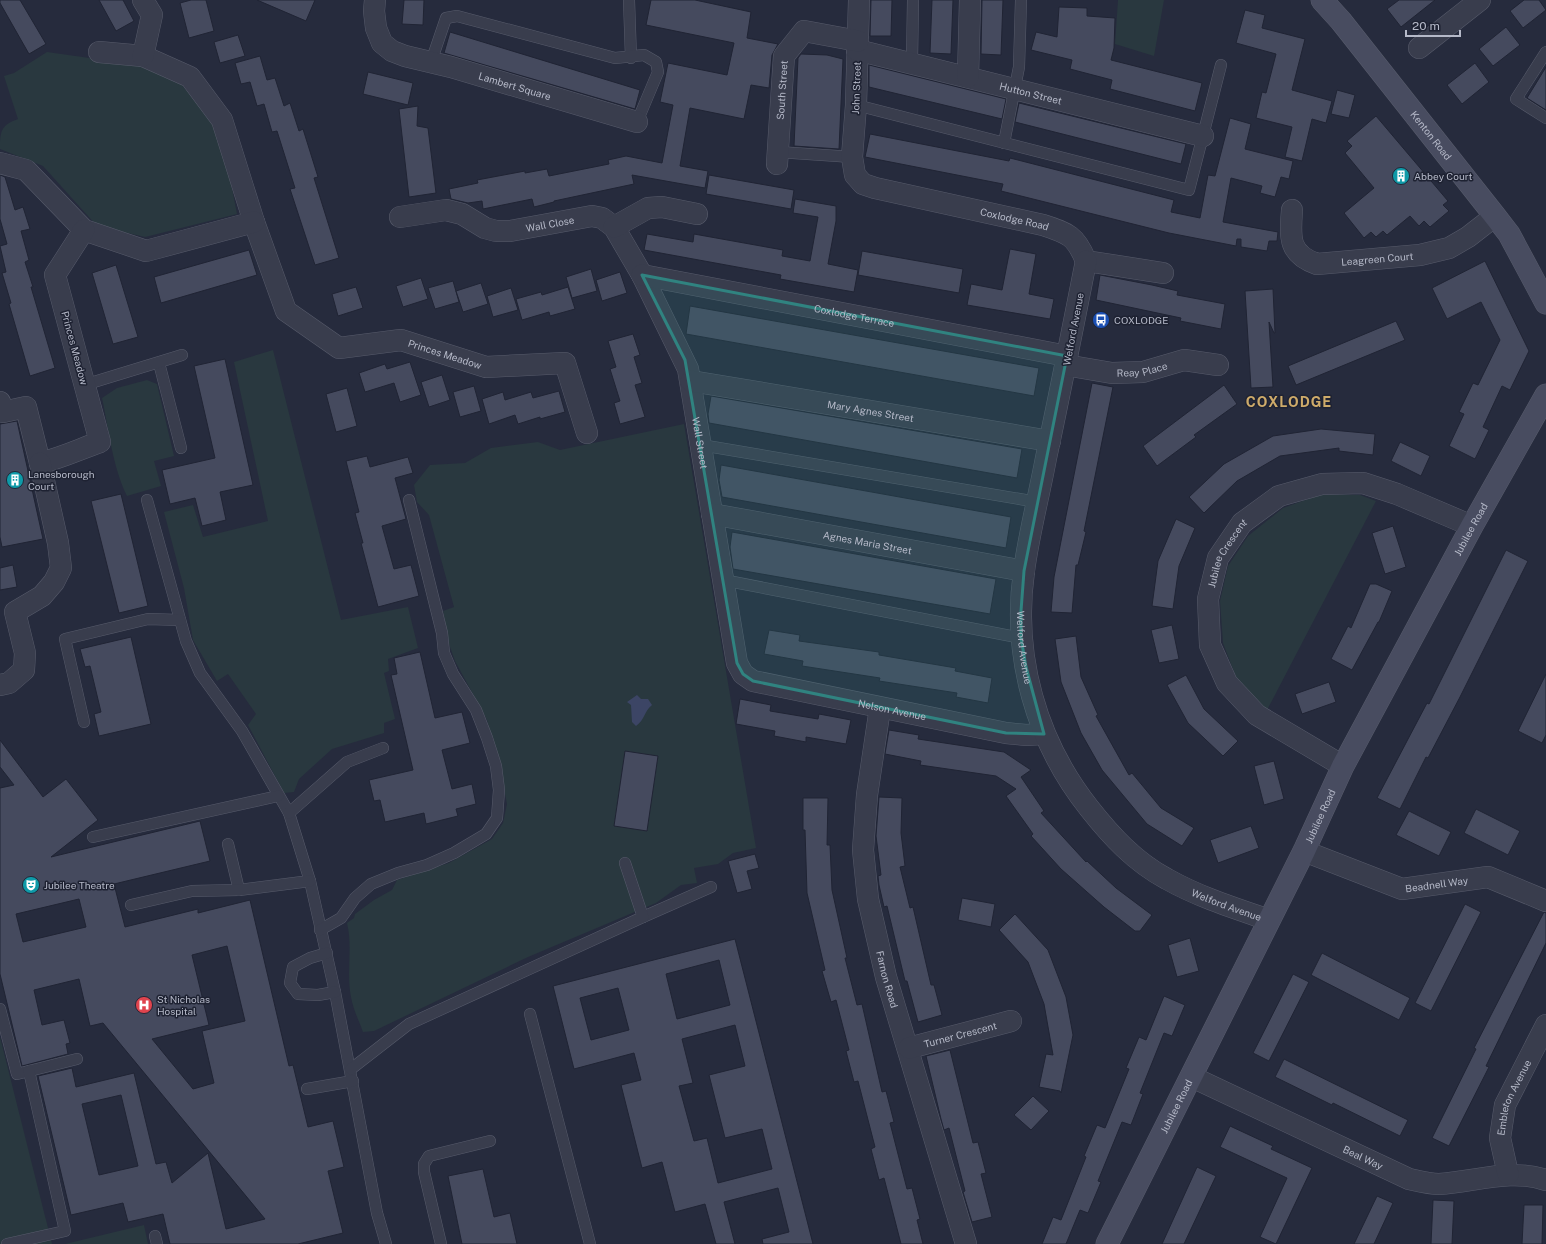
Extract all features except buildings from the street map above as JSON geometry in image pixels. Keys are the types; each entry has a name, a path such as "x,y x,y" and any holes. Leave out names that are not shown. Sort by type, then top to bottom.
{"street":[{"path":"143,0 152,15 143,56"},
{"name":"Lambert Square","path":"375,0 374,11 376,28 382,43 392,51 637,122"},
{"name":"John Street","path":"854,166 859,0"},
{"path":"968,77 970,0"},
{"name":"Kenton Road","path":"1322,0 1341,21 1495,216 1538,280 1546,303"},
{"path":"1419,48 1480,0"},
{"name":"South Street","path":"778,158 784,56 804,31 858,46"},
{"name":"Hutton Street","path":"858,46 968,77 1203,136"},
{"name":"Princes Meadow","path":"98,52 143,56 190,77 222,120 254,222 286,311 339,348 402,340 486,367 565,363 587,433"},
{"path":"0,163 26,170 84,230 146,251 254,222"},
{"name":"Coxlodge Road","path":"854,166 863,184 875,188 1043,225 1062,231 1080,245 1086,261"},
{"path":"614,227 648,208 662,207 697,214"},
{"name":"Wall Close","path":"400,217 446,210 462,214 485,228 496,231 510,231 592,216 602,218 614,227"},
{"name":"Leagreen Court","path":"1292,210 1290,236 1296,252 1304,260 1317,264 1420,255 1449,248 1468,237 1495,216"},
{"name":"Wall Street","path":"614,227 642,275 685,360 691,381 737,663 742,674"},
{"name":"Princes Meadow","path":"40,463 60,458 70,452 100,442 55,275 84,230"},
{"path":"1086,261 1163,273"},
{"name":"Welford Avenue","path":"1086,261 1024,571 1021,638 1031,692 1044,734 1057,762 1078,794 1109,833 1135,858 1166,879 1207,898 1269,920"},
{"name":"Coxlodge Terrace","path":"642,275 1066,360"},
{"name":"Reay Place","path":"1066,360 1112,373 1143,372 1184,360 1218,365"},
{"name":"Mary Agnes Street","path":"691,381 1050,441"},
{"name":"Jubilee Road","path":"1107,1244 1304,851 1343,766 1472,526 1546,394"},
{"path":"0,402 3,412 26,407 58,543 61,568 54,582 42,596 16,612 25,653 24,670 9,683 0,685"},
{"name":"Jubilee Crescent","path":"1343,766 1257,715 1227,683 1210,645 1208,599 1218,558 1242,523 1279,496 1322,484 1363,483 1397,494 1472,526"},
{"name":"Agnes Maria Street","path":"712,514 1024,571"},
{"name":"Nelson Avenue","path":"742,674 753,681 880,708 1006,733 1026,735 1044,734"},
{"name":"Farnon Road","path":"880,708 867,795 863,850 868,899 876,940 966,1244"},
{"name":"Beadnell Way","path":"1304,851 1402,889 1488,877 1546,901"},
{"name":"Turner Crescent","path":"909,1048 1011,1021"},
{"name":"Embleton Avenue","path":"1508,1174 1500,1138 1505,1105 1546,1024"},
{"name":"Beal Way","path":"1192,1077 1409,1179 1438,1184 1508,1174 1533,1175 1546,1180"}],"lane":[{"path":"629,0 630,58"},
{"path":"912,0 912,62"},
{"path":"1004,143 1019,67 1021,0"},
{"path":"431,62 446,18 457,16 615,58 630,58 644,55 656,62 658,72 637,122"},
{"path":"1546,52 1516,99 1546,118"},
{"path":"856,105 1189,190 1221,65"},
{"path":"778,158 854,166"},
{"path":"84,385 160,363 182,355"},
{"path":"160,363 181,448"},
{"path":"701,445 1037,502"},
{"path":"147,500 186,642 200,673 242,731 289,814 310,881 320,930 327,953 351,1069 377,1213 386,1244"},
{"path":"320,930 341,918 355,898 371,884 398,872 427,865 454,853 486,834 497,818 499,790 496,766 476,710 456,681 444,653 442,633 409,500"},
{"path":"723,580 1021,638"},
{"path":"84,722 65,639 148,619 180,620"},
{"path":"289,814 347,762 383,748"},
{"path":"93,837 278,796"},
{"path":"228,844 239,890"},
{"path":"625,863 643,917"},
{"path":"131,905 192,891 239,890 310,881"},
{"path":"351,1069 409,1024 711,887"},
{"path":"327,953 310,958 293,967 290,983 298,994 318,995 335,992"},
{"path":"0,1009 17,1074 77,1059"},
{"path":"530,1014 590,1244"},
{"path":"7,1244 65,1231 30,1071"},
{"path":"307,1089 353,1081"},
{"path":"441,1244 426,1182 424,1164 429,1156 490,1141"}],"highlighted area":[{"path":"642,275 1067,356 1024,571 1021,611 1021,638 1026,667 1044,734 1006,733 753,681 743,674 737,663 685,360"}],"shaded area":[{"path":"1118,0 1164,0 1154,56 1115,44"},
{"path":"47,52 132,64 157,71 180,83 213,121 231,183 237,214 145,237 97,226 43,166 0,149 1,133 5,126 18,119 4,76 14,73"},
{"path":"273,350 341,620 408,607 418,648 388,659 389,671 384,673 395,719 384,723 384,733 332,749 299,779 294,792 284,793 248,725 256,714 228,674 217,681 193,640 184,588 164,512 193,505 203,537 268,521 234,362"},
{"path":"147,380 157,384 174,456 154,461 161,486 127,496 114,460 102,398 117,388"},
{"path":"684,424 756,848 733,853 718,864 694,868 697,883 681,885 656,903 528,957 374,1031 363,1032 351,997 349,978 349,932 347,923 354,918 355,914 374,900 392,890 397,880 449,863 492,839 503,823 507,804 500,769 487,720 455,661 449,644 443,611 454,607 429,515 417,502 414,485 430,465 465,463 491,448 538,442 560,450"},
{"path":"1322,494 1360,495 1376,501 1265,714 1237,680 1223,643 1220,601 1228,566 1248,536 1283,508"},
{"path":"0,1037 52,1244 0,1244"},
{"path":"144,1225 148,1244 65,1244"}],"water":[{"path":"637,695 641,699 648,699 652,705 636,726 632,722 631,705 627,702"}],"place":[{"name":"Abbey Court","path":"1401,176"},
{"name":"COXLODGE","path":"1101,320"},
{"name":"Lanesborough Court","path":"15,480"},
{"name":"Jubilee Theatre","path":"31,885"},
{"name":"St Nicholas Hospital","path":"144,1005"}],"district":[{"name":"COXLODGE","path":"1289,402"}]}
